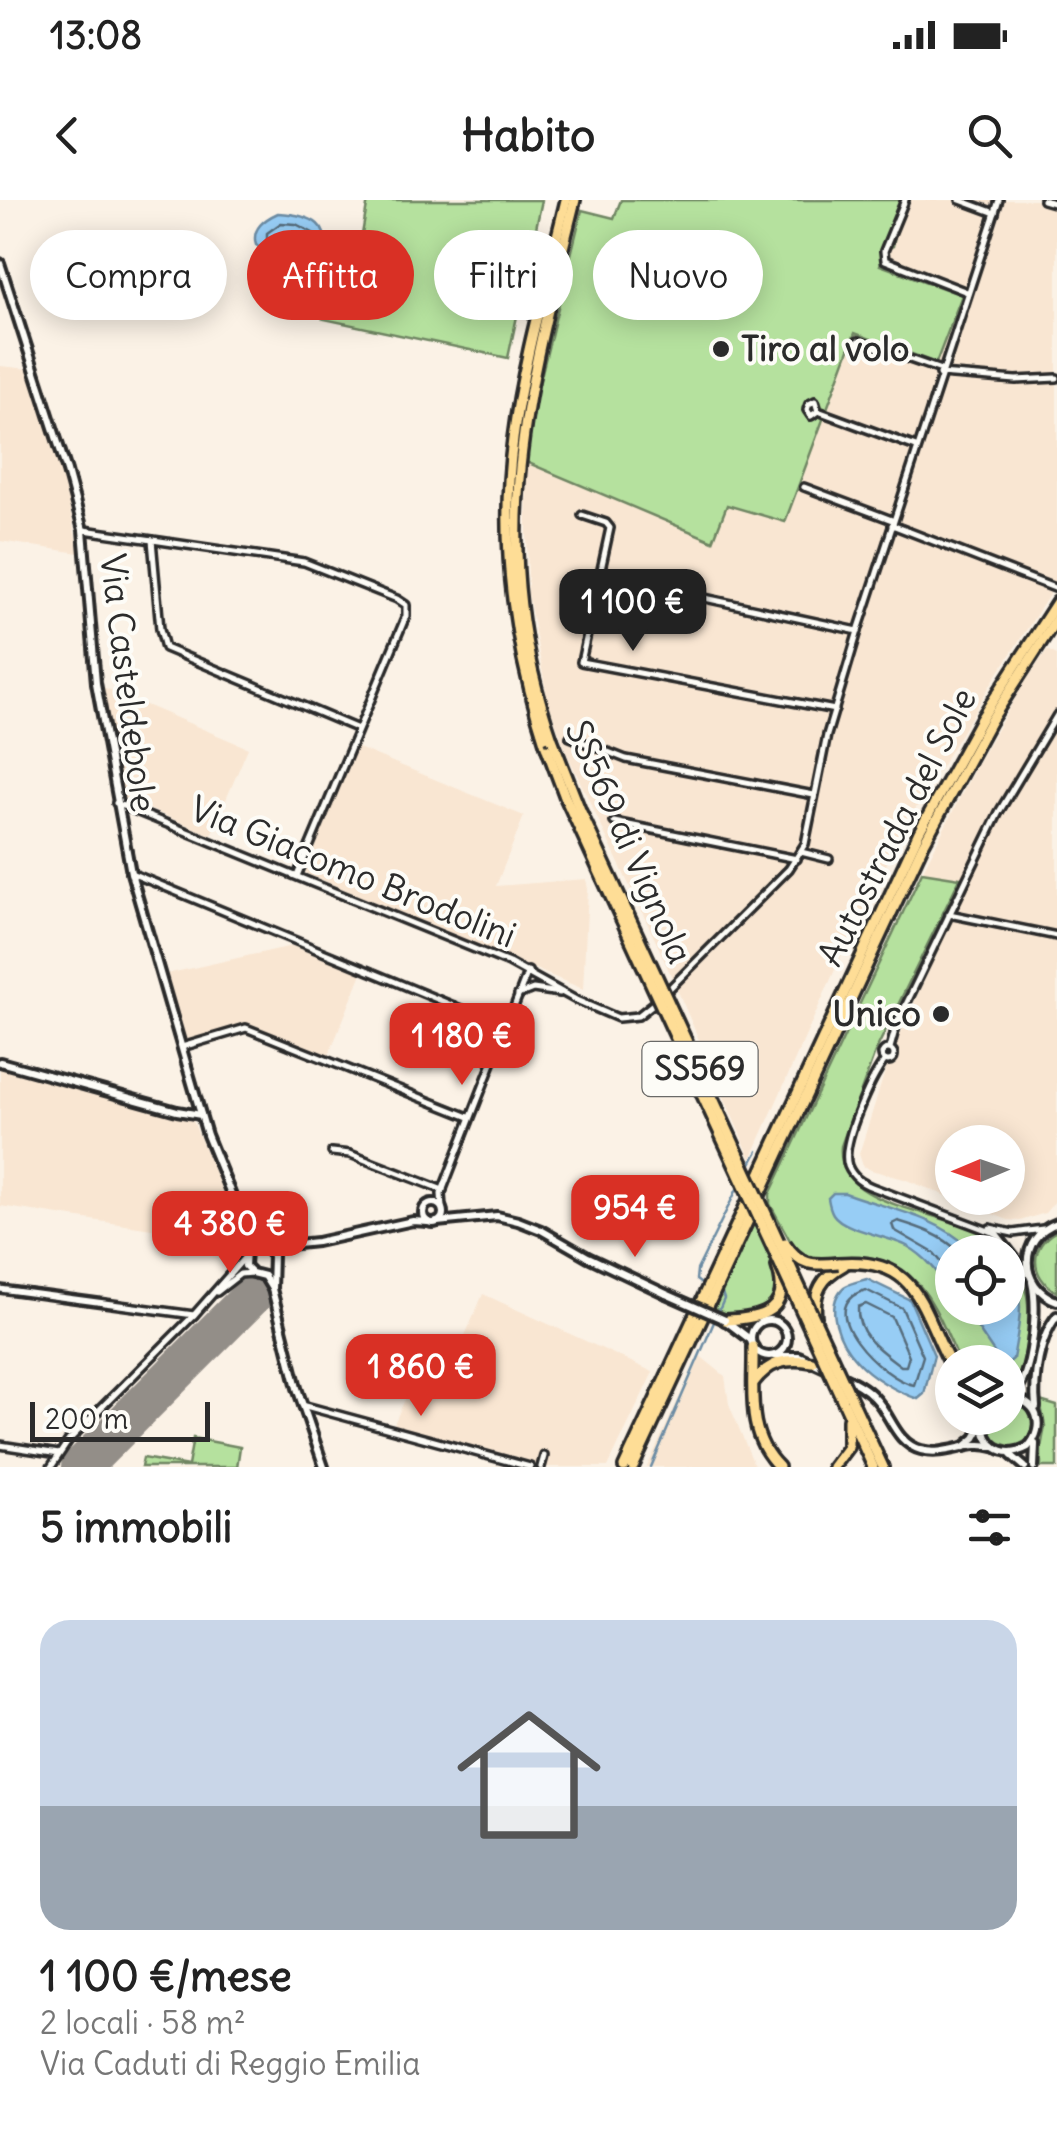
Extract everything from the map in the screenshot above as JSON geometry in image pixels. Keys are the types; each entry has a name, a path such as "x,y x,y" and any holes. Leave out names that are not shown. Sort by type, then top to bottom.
{"highway":[{"name":"SS569 di Vignola","path":"566,200 518,401 508,507 509,565 526,680 549,744 771,1244 846,1401 883,1467"},
{"name":"SS569 di Vignola","path":"575,200 526,402 516,498 517,565 524,630 549,744 821,1334 874,1467"},
{"name":"Autostrada del Sole","path":"624,1467 919,832 980,718 1057,602"},
{"name":"Autostrada del Sole","path":"633,1467 923,845 990,722 1057,618"},
{"path":"744,1164 794,1256 809,1264 866,1262 889,1269 909,1281 920,1294 942,1345"},
{"path":"728,1322 768,1312 779,1299 782,1290 771,1244"},
{"path":"821,1334 815,1312 819,1288 828,1275 850,1262"},
{"path":"752,1344 754,1422 769,1456 779,1467"},
{"path":"752,1384 774,1364 792,1360 812,1362"},
{"path":"832,1467 846,1453 849,1440 846,1401"}],"street":[{"path":"905,200 884,251 886,260 968,292"},
{"path":"960,200 995,213"},
{"path":"524,991 568,995 618,1018 630,1019 645,1012 799,856 858,631 999,200"},
{"path":"1043,200 1057,204"},
{"name":"Via Casteldebole","path":"0,264 83,530 96,683 131,873 200,1112 246,1229"},
{"path":"858,341 941,372 1016,380 1057,378"},
{"path":"818,411 916,447"},
{"path":"804,487 1057,589"},
{"path":"582,515 610,528 580,662 835,710"},
{"path":"83,530 304,562 406,605 406,616 297,876"},
{"path":"152,540 165,648 358,729"},
{"path":"598,576 858,631"},
{"path":"1057,715 1008,798 949,914 890,1048 882,1052 884,1060 870,1085 847,1150 847,1164 860,1182 997,1234 1040,1293 1057,1301"},
{"path":"570,737 626,759 816,795"},
{"name":"Via Giacomo Brodolini","path":"116,802 528,971 568,995"},
{"path":"614,822 828,858"},
{"path":"131,873 505,1027"},
{"path":"949,914 1057,936"},
{"path":"518,996 533,983 528,971"},
{"path":"438,1222 442,1192 528,971"},
{"path":"182,1047 246,1028 469,1117"},
{"path":"0,1062 176,1112 200,1112"},
{"path":"332,1152 350,1154 442,1192"},
{"path":"51,1467 58,1454 214,1294 254,1246 286,1247 382,1230 412,1220 442,1192"},
{"path":"431,1203 451,1217 464,1220"},
{"path":"423,1210 428,1222"},
{"path":"412,1220 438,1222 497,1216 541,1230 588,1257 728,1322 754,1327 772,1320 780,1324 798,1356"},
{"path":"1025,1372 1034,1306 1030,1245 1057,1222"},
{"path":"978,1225 1013,1233 1046,1228"},
{"path":"246,1229 273,1256 272,1290 302,1404 324,1467"},
{"path":"246,1229 246,1266 272,1290"},
{"path":"214,1294 240,1274 257,1273 272,1265 286,1247"},
{"path":"0,1289 194,1315"},
{"path":"1034,1467 1035,1390 1046,1336 1057,1316"},
{"path":"728,1322 762,1355 798,1356 868,1391 907,1443 919,1450 960,1450 985,1444 1015,1456 1025,1467"},
{"path":"752,1344 754,1327"},
{"path":"774,1356 782,1351 786,1337"},
{"path":"1025,1401 1036,1414"},
{"path":"302,1404 530,1467"},
{"path":"960,1450 978,1435"},
{"path":"985,1435 997,1449 1022,1451 1037,1436"},
{"path":"0,1445 58,1454"},
{"path":"541,1467 544,1456"}],"shaded area":[{"path":"903,200 1057,200 1057,583 907,823 842,954 751,1159 659,948 567,754 548,702 528,594 526,462 712,541 727,504 785,521"},
{"path":"0,366 29,369 61,467 79,553 0,541"},
{"path":"1047,650 1057,655 1057,1199 1045,1213 1020,1221 995,1215 1025,1215 1025,1125 935,1125 935,1191 863,1166 859,1154 889,1059 969,880 922,872 1021,688"},
{"path":"103,687 248,748 211,835 123,798"},
{"path":"356,747 524,816 496,886 586,879 583,989 305,873"},
{"path":"292,946 362,973 328,1057 249,1023 186,1042 166,974"},
{"path":"0,1067 193,1121 244,1243 0,1206"},
{"path":"483,1294 653,1372 608,1467 547,1467 393,1426 415,1377 442,1389"},
{"path":"699,1355 725,1376 729,1404 755,1467 647,1467"}],"green space":[{"path":"368,200 542,200 536,230 434,230 434,320 516,320 508,358 329,320 414,320 414,230 363,230"},
{"path":"621,200 903,200 905,210 899,212 893,246 886,249 880,265 962,295 936,363 855,333 785,522 727,505 713,541 526,462 535,401 555,320 573,320 573,247 582,210 614,218"},
{"path":"922,872 960,878 876,1050 841,1146 845,1169 859,1187 882,1199 985,1235 935,1235 935,1308 913,1279 881,1260 798,1255 770,1204 770,1194"},
{"path":"754,1223 774,1269 775,1292 764,1313 735,1318 714,1308"},
{"path":"1057,1231 1057,1292 1041,1278 1036,1261 1041,1244"},
{"path":"1025,1288 1028,1319 1025,1354 1025,1345 952,1345 943,1325 1025,1325"},
{"path":"1040,1401 1057,1406 1057,1467 1041,1467 1045,1426"},
{"path":"1027,1408 1034,1421 1032,1437 1013,1448 993,1440 991,1435 1025,1435"},
{"path":"193,1438 240,1447 237,1467 141,1467 143,1458 188,1466"}],"water":[{"path":"278,213 302,216 323,230 257,230"},
{"path":"833,1193 845,1193 926,1220 953,1235 935,1235 935,1270 899,1242 838,1220 828,1198"},
{"path":"867,1279 910,1300 934,1355 924,1394 918,1399 869,1372 850,1353 840,1334 834,1314 838,1295 846,1286"},
{"path":"975,1325 1018,1325 1015,1345 989,1345"}],"waterway":[{"path":"749,1167 758,1151"},
{"path":"700,1283 696,1280 697,1270 740,1183"},
{"path":"651,1467 724,1299 722,1293"}],"runway":[{"path":"81,1467 254,1294"}],"place":[{"name":"Tiro al volo","path":"721,349"},
{"name":"Unico","path":"941,1014"}]}
